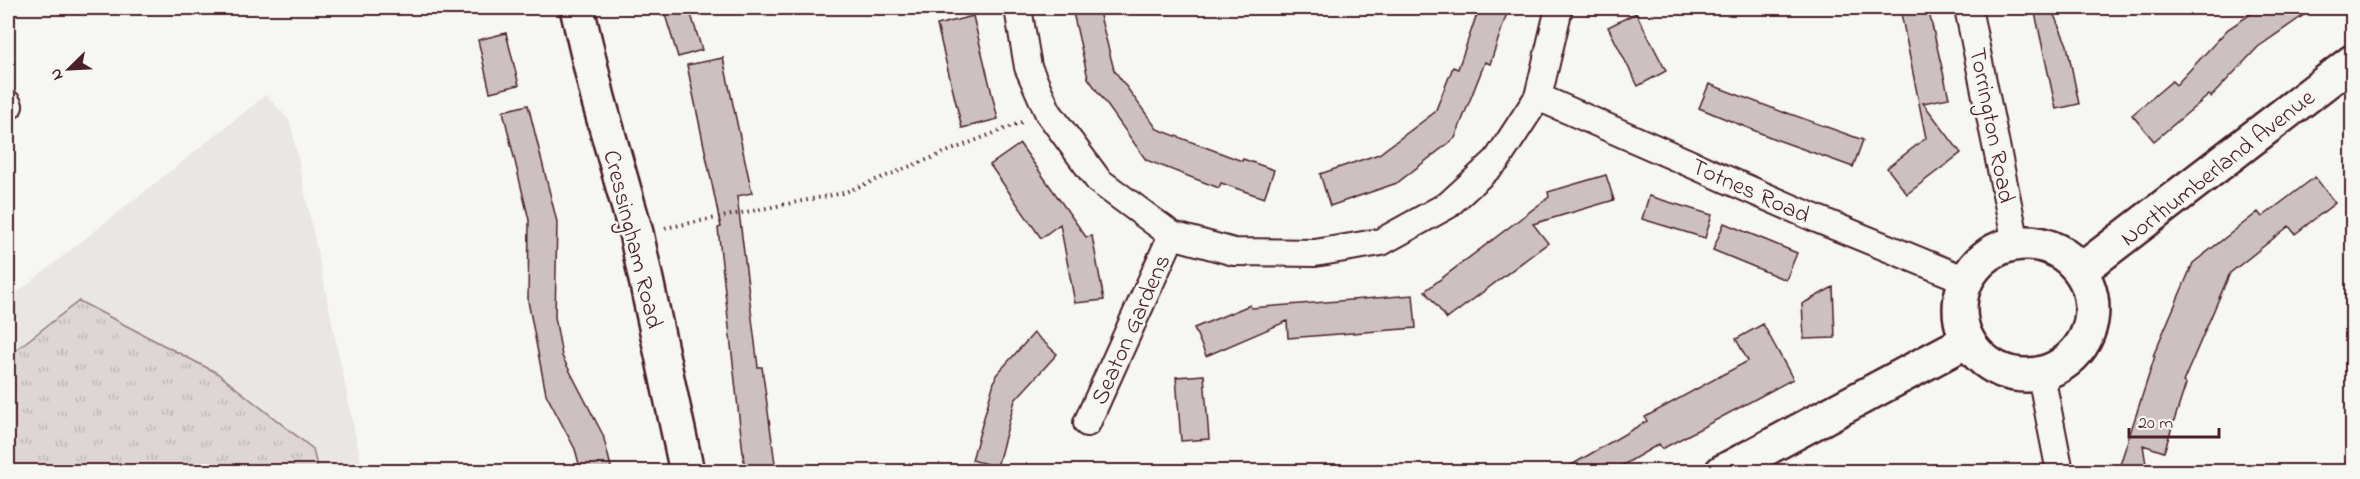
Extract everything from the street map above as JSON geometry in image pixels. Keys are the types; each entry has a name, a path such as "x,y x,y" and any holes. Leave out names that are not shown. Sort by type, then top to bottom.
{"street":[{"name":"Cressingham Road","path":"577,8 598,98 636,233 687,471"},
{"path":"1018,8 1028,67 1048,112 1099,181 1172,235 1234,252 1315,253 1381,242 1448,205 1497,160 1538,97 1559,8"},
{"name":"Torrington Road","path":"1968,8 2016,243"},
{"name":"Northumberland Avenue","path":"2080,271 2352,62"},
{"name":"Totnes Road","path":"1538,97 1817,219 1966,280"},
{"name":"Seaton Gardens","path":"1087,423 1172,235"},
{"path":"2016,243 2035,243 2052,248 2068,258 2080,271 2090,290 2093,312 2089,333 2077,352 2061,366 2041,375 2019,376 1999,370 1980,358 1967,341 1961,321 1960,300 1966,280 1975,267 1986,256 2016,243"},
{"path":"1722,471 1967,341"},
{"path":"2041,375 2060,471"}],"path":[{"path":"636,233 843,193 1048,112"}],"shaded area":[{"path":"266,95 290,121 363,471 8,472 8,300"}],"green space":[{"path":"79,301 217,373 313,449 318,471 8,471 8,356"}],"building":[{"path":"663,8 689,8 702,50 678,57"},
{"path":"1072,8 1098,8 1114,70 1157,129 1242,161 1243,159 1274,170 1264,198 1221,183 1219,188 1146,160 1088,78"},
{"path":"1479,8 1490,8 1507,13 1490,64 1485,62 1455,138 1397,183 1330,206 1320,174 1379,154 1435,112 1453,67 1458,69"},
{"path":"1900,8 1928,8 1949,98 1923,103 1961,153 1907,194 1887,168 1926,138"},
{"path":"2034,8 2051,8 2067,45 2079,104 2056,109"},
{"path":"2260,8 2314,8 2258,47 2211,97 2209,95 2154,141 2132,115 2172,81 2176,85 2228,29"},
{"path":"1636,13 1666,71 1638,86 1608,27"},
{"path":"973,16 998,119 962,128 937,25"},
{"path":"506,33 519,85 490,92 478,40"},
{"path":"723,58 752,193 737,196 758,367 762,367 776,471 745,471 718,228 721,227 687,65"},
{"path":"1709,84 1863,140 1853,167 1699,108"},
{"path":"528,105 557,222 555,317 562,356 603,435 612,471 581,471 575,449 546,394 528,301 529,220 503,111"},
{"path":"1020,144 1086,237 1092,236 1104,300 1075,303 1060,224 1041,238 990,165"},
{"path":"1606,175 1614,200 1533,224 1548,243 1447,319 1425,291 1549,197 1548,192"},
{"path":"2315,177 2335,203 2295,234 2289,226 2230,273 2183,382 2186,384 2164,452 2143,445 2147,471 2118,471 2155,356 2153,356 2193,263 2258,212 2262,217"},
{"path":"1649,196 1712,215 1705,238 1642,219"},
{"path":"1724,223 1797,253 1786,280 1713,250"},
{"path":"1833,287 1835,338 1804,339 1802,304"},
{"path":"1413,295 1416,328 1288,338 1287,321 1206,356 1194,328 1250,305 1251,308"},
{"path":"1763,324 1793,379 1662,449 1659,444 1613,471 1561,471 1647,421 1645,417 1748,361 1736,339"},
{"path":"1034,333 1057,354 1015,400 997,467 972,460 996,375"},
{"path":"1204,375 1209,439 1181,441 1176,377"}]}
